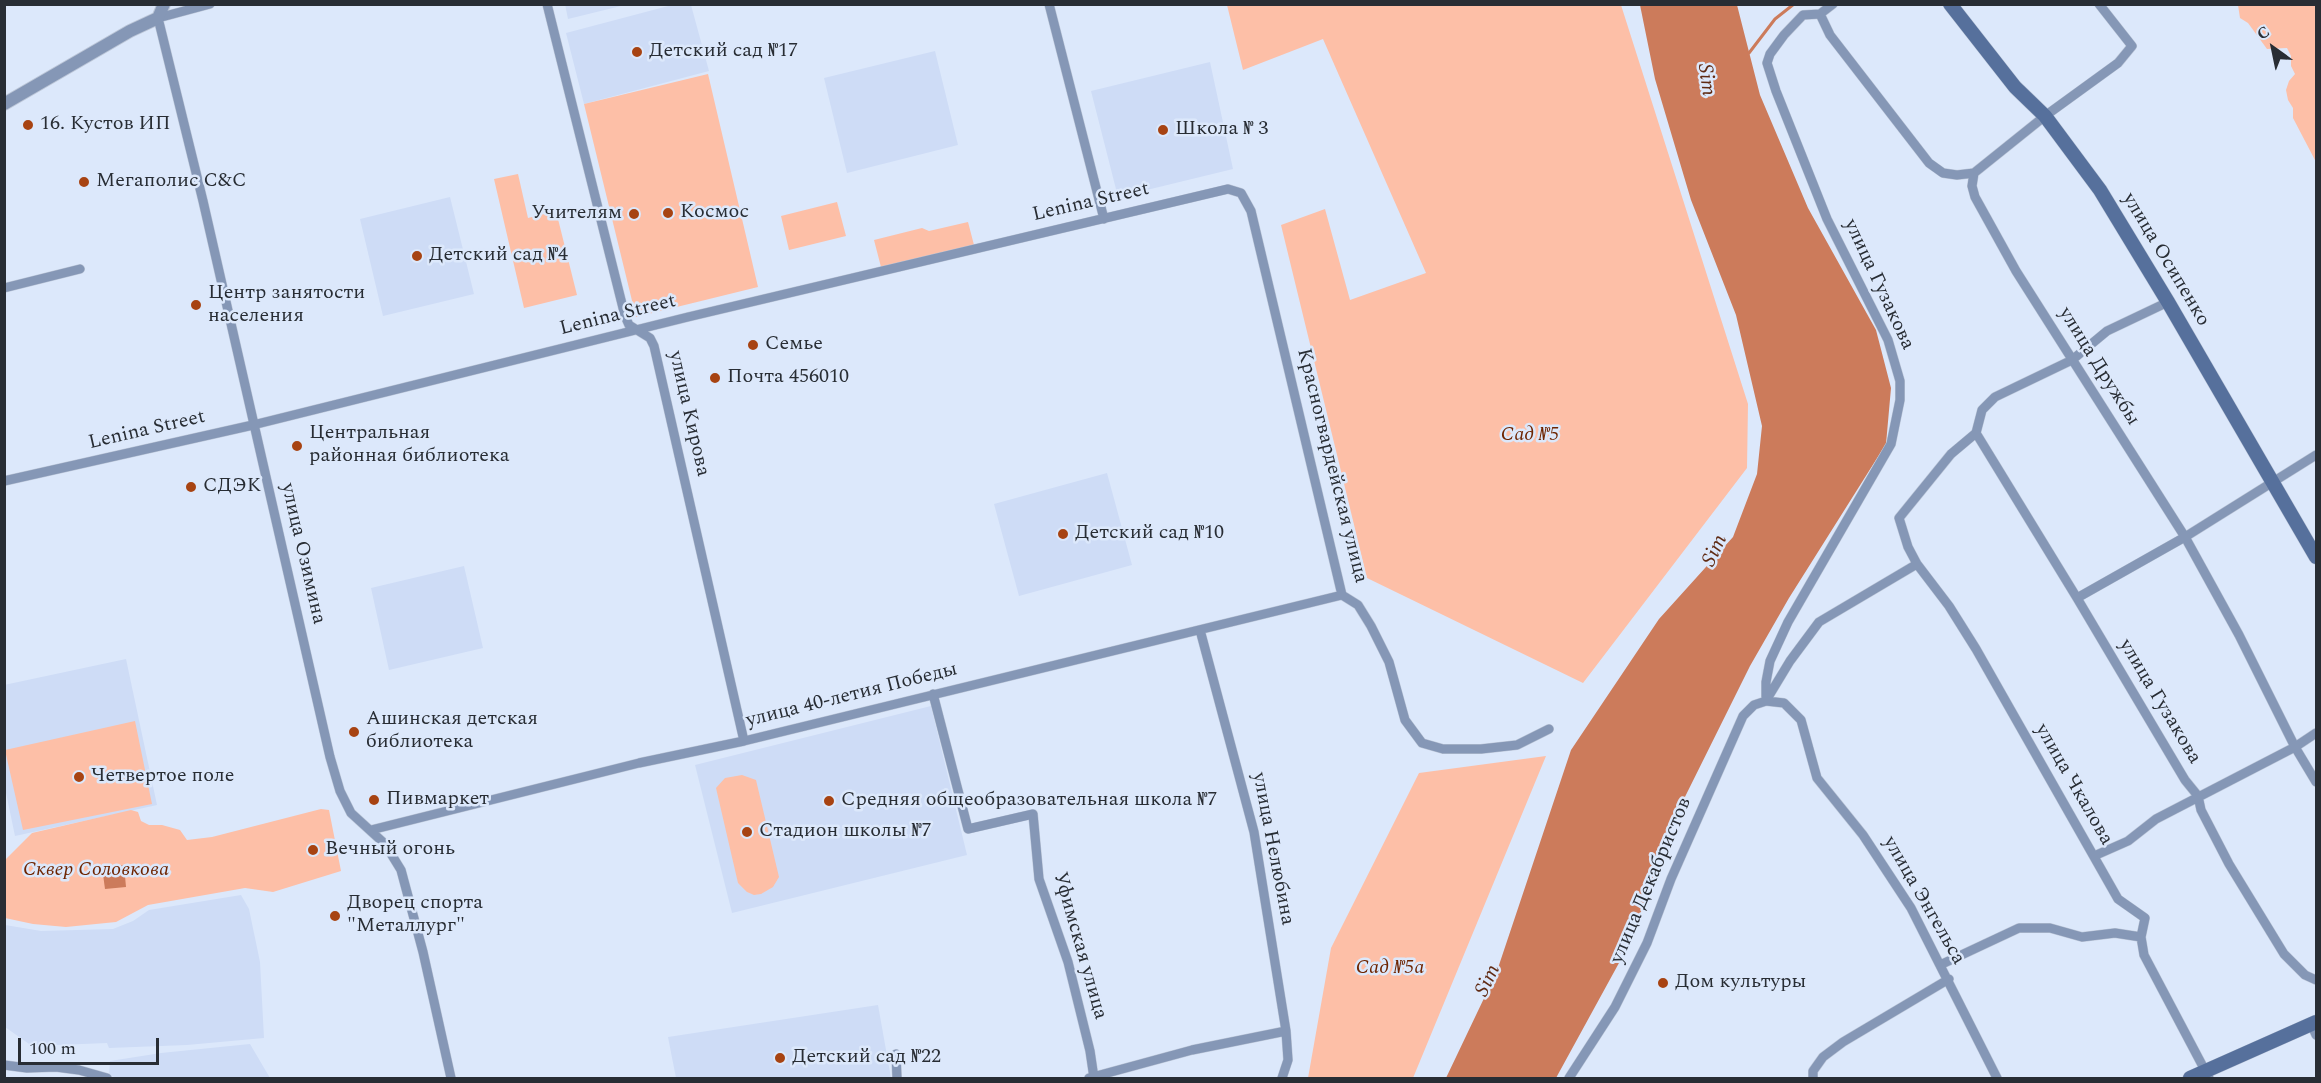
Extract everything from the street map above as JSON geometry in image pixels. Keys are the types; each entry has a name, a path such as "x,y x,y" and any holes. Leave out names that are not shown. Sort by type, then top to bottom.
{"main road":[{"name":"улица Осипенко","path":"1950,4 2015,87 2045,116 2100,190 2316,557"},
{"path":"2190,1078 2207,1075 2315,1027"}],"street":[{"path":"158,18 164,4"},
{"path":"4,104 130,30 158,18 210,4"},
{"name":"улица Кирова","path":"547,4 625,316 629,325 650,338 654,346 744,741"},
{"path":"1049,4 1104,219"},
{"name":"улица Гузакова","path":"1766,701 1766,682 1770,661 1788,622 1891,444 1900,400 1900,381 1888,340 1827,219 1767,63 1770,54 1784,34 1803,15 1820,14 1833,4"},
{"path":"1820,14 1830,35 1929,163 1943,173 1957,176 1974,173 2045,116 2118,63 2132,46 2099,4"},
{"name":"улица Озимина","path":"158,18 203,201 330,757 340,791 351,813 389,849 401,870 423,952 451,1078"},
{"name":"улица Дружбы","path":"1974,173 1972,186 1975,197 2016,271 2185,537 2240,635 2295,747 2316,782"},
{"name":"Lenina Street","path":"4,481 253,425 637,330 1228,189 1240,193"},
{"name":"Красногвардейская улица","path":"1240,193 1251,211 1342,595 1358,604 1371,626 1389,662 1405,720 1422,743 1443,749 1481,749 1517,745 1550,729"},
{"path":"4,288 80,269"},
{"path":"1976,433 1982,410 1995,397 2072,360 2107,332 2168,302"},
{"name":"улица Гузакова","path":"1976,433 2185,780 2198,796 2200,810 2224,855 2284,954 2305,975 2316,980"},
{"name":"улица Чкалова","path":"1976,433 1951,454 1905,508 1899,518 1908,546 1917,564 1949,606 1976,649 2118,898 2145,918 2141,937 2144,954 2207,1075"},
{"path":"2077,598 2185,537 2316,455"},
{"path":"1766,701 1818,621 1917,564"},
{"name":"улица 40-летия Победы","path":"371,830 639,763 744,741 1342,595"},
{"name":"улица Нелюбина","path":"1200,630 1254,832 1286,1030 1288,1060 1282,1078"},
{"name":"Уфимская улица","path":"933,694 968,829 1033,814 1039,879 1068,962 1090,1050 1092,1078"},
{"name":"улица Энгельса","path":"1766,701 1784,703 1801,720 1817,778 1863,835 1911,908 1949,979 1997,1078"},
{"name":"улица Декабристов","path":"1569,1078 1615,1007 1647,943 1671,879 1743,716 1754,705 1766,701"},
{"path":"2094,856 2128,841 2156,819 2316,734"},
{"path":"1940,965 2019,928 2050,928 2082,937 2115,933 2141,937"},
{"path":"1813,1078 1813,1071 1822,1058 1843,1042 1949,979"},
{"path":"1092,1078 1192,1050 1286,1030"},
{"path":"896,1054 897,1078"},
{"path":"4,1065 27,1068 56,1067 79,1070 107,1078"}],"shaded area":[{"path":"565,4 625,4 625,5 568,19"},
{"name":"Детский сад №17","path":"672,5 691,5 709,71 584,104 566,33"},
{"path":"935,51 958,145 847,173 824,78"},
{"name":"Школа № 3","path":"1210,62 1233,169 1118,197 1091,91"},
{"name":"Детский сад №4","path":"450,197 474,294 383,316 360,219"},
{"name":"Детский сад №10","path":"1107,473 1132,565 1019,596 994,504"},
{"path":"464,566 483,648 389,670 371,588"},
{"path":"126,659 157,805 15,836 5,788 4,685"},
{"name":"Средняя общеобразовательная школа №7","path":"931,706 967,855 732,913 695,765"},
{"path":"241,895 249,909 260,962 264,1038 187,1045 109,1048 107,1043 32,1046 5,1027 5,925 41,931 113,929 133,921 149,910"},
{"name":"Детский сад №22","path":"878,1005 891,1078 676,1078 668,1037"},
{"path":"250,1044 270,1078 121,1078 109,1076 110,1061"}],"green space":[{"name":"Сад №5","path":"1227,5 1621,5 1748,404 1747,468 1583,683 1367,578 1281,225 1325,209 1350,300 1426,273 1323,39 1243,70"},
{"path":"2238,5 2316,5 2316,162 2293,118 2293,108 2288,100 2286,90 2295,74 2291,66 2291,56 2287,48 2267,49 2248,23 2240,18"},
{"path":"708,74 758,287 636,317 584,104"},
{"path":"518,174 528,218 556,211 577,295 524,308 494,179"},
{"path":"837,202 846,236 789,250 781,216"},
{"path":"968,222 974,245 881,267 874,240 922,228 929,231"},
{"name":"Четвертое поле","path":"135,721 152,804 23,830 5,750"},
{"name":"Сад №5а","path":"1546,756 1413,1078 1308,1078 1331,948 1419,773"},
{"name":"Стадион школы №7","path":"742,775 756,780 779,877 773,887 754,895 738,883 716,788 725,778"},
{"name":"Сквер Соловкова","path":"321,809 329,810 341,871 273,892 245,888 148,905 116,922 66,927 33,924 5,918 5,860 32,833 131,810 138,812 141,821 149,825 162,825 180,830 187,840 212,837"}],"water":[{"name":"Sim","path":"1640,5 1737,5 1760,95 1808,208 1876,330 1891,388 1886,444 1789,598 1750,666 1671,825 1631,941 1556,1078 1446,1078 1497,971 1571,750 1659,619 1733,537 1757,474 1762,426 1736,315 1691,200 1655,79"},
{"path":"124,865 126,887 105,889 102,867"}],"waterway":[{"path":"1749,53 1775,19 1794,4"}],"place":[{"name":"Детский сад №17","path":"637,52"},
{"name":"16. Кустов ИП","path":"28,125"},
{"name":"Школа № 3","path":"1163,130"},
{"name":"Мегаполис C&C","path":"84,182"},
{"name":"Космос","path":"668,213"},
{"name":"Учителям","path":"634,214"},
{"name":"Детский сад №4","path":"417,256"},
{"name":"Центр занятости населения","path":"196,305"},
{"name":"Семье","path":"753,345"},
{"name":"Почта 456010","path":"715,378"},
{"name":"Центральная районная библиотека","path":"297,446"},
{"name":"СДЭК","path":"191,487"},
{"name":"Детский сад №10","path":"1063,534"},
{"name":"Ашинская детская библиотека","path":"354,732"},
{"name":"Четвертое поле","path":"79,777"},
{"name":"Пивмаркет","path":"374,800"},
{"name":"Средняя общеобразовательная школа №7","path":"829,801"},
{"name":"Стадион школы №7","path":"747,832"},
{"name":"Вечный огонь","path":"313,850"},
{"name":"Дворец спорта \"Металлург\"","path":"335,916"},
{"name":"Дом культуры","path":"1663,983"},
{"name":"Детский сад №22","path":"780,1058"}]}
